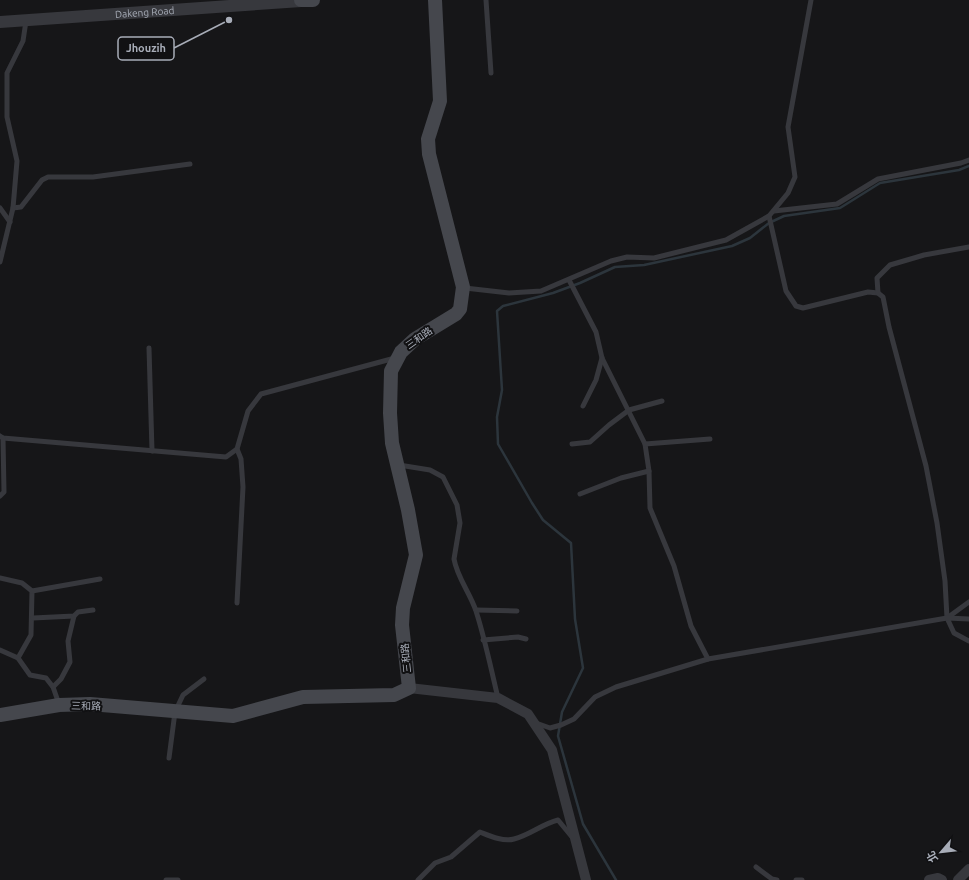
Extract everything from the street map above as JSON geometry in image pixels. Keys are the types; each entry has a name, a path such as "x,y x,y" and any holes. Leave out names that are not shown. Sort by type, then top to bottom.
{"main road":[{"name":"三和路","path":"0,715 59,706 90,704 233,716 303,697 387,696 394,695 409,688 402,625 403,608 416,555 408,510 392,443 390,413 391,371 397,357 415,339 456,314 461,303 463,287 429,154 428,139 440,101 435,0"}],"street":[{"name":"Dakeng Road","path":"0,22 305,0"},
{"name":"三和路","path":"409,688 498,698 528,714 552,750 579,847 586,880"},
{"path":"958,880 969,869"},
{"path":"929,880 938,878 942,880"}],"lane":[{"path":"486,0 491,73"},
{"path":"463,287 509,293 540,291 612,261 627,257 654,258 726,240 774,212 788,193 795,176 793,151 788,127 811,0"},
{"path":"0,262 13,208 17,161 7,117 7,73 23,41 26,20"},
{"path":"774,212 837,204 878,179 961,163 969,160"},
{"path":"13,208 22,207 42,180 48,177 93,178 190,164"},
{"path":"0,208 10,222"},
{"path":"769,216 786,291 796,306 803,308 868,292 878,292"},
{"path":"969,247 924,255 890,265 876,278 878,292 883,297 889,327 926,466 937,523 945,582 947,618 954,632 969,641"},
{"path":"568,280 596,332 602,358 645,444 649,471 650,508 674,566 691,626 708,659"},
{"path":"149,348 152,450"},
{"path":"0,496 4,492 2,437 226,456 233,454 237,449 248,411 261,394 397,357"},
{"path":"583,406 596,380 602,358"},
{"path":"572,444 593,440 608,425 629,410 662,401"},
{"path":"645,444 710,439"},
{"path":"237,449 241,459 243,487 237,603"},
{"path":"398,465 430,470 443,477 457,505 460,523 454,559 455,565 470,593 476,610 498,698"},
{"path":"580,494 621,478 649,471"},
{"path":"0,578 22,583 32,591 100,579"},
{"path":"18,658 31,635 33,618 32,591"},
{"path":"947,618 969,602"},
{"path":"53,687 61,679 70,662 68,641 74,616 78,612 93,610"},
{"path":"476,610 517,611"},
{"path":"33,618 74,616"},
{"path":"535,723 550,728 561,725 574,718 595,697 616,687 708,659 947,618 969,619"},
{"path":"483,640 518,637 526,639"},
{"path":"0,650 5,650 18,658 30,676 46,678 53,687 59,706"},
{"path":"169,758 175,712 183,695 204,679"},
{"path":"418,880 435,863 451,857 480,832 501,839 514,840 549,822 558,820 579,847"},
{"path":"756,866 772,879 777,880"},
{"path":"166,880 178,880"},
{"path":"796,880 802,880"}],"waterway":[{"path":"616,880 583,824 558,736 562,712 583,668 575,619 571,543 543,520 498,444 497,417 502,390 497,311 503,306 553,293 580,283 615,267 644,265 732,246 750,238 769,223 784,216 840,208 880,183 959,170 969,166"}],"place":[{"name":"Jhouzih","path":"229,20"}]}
